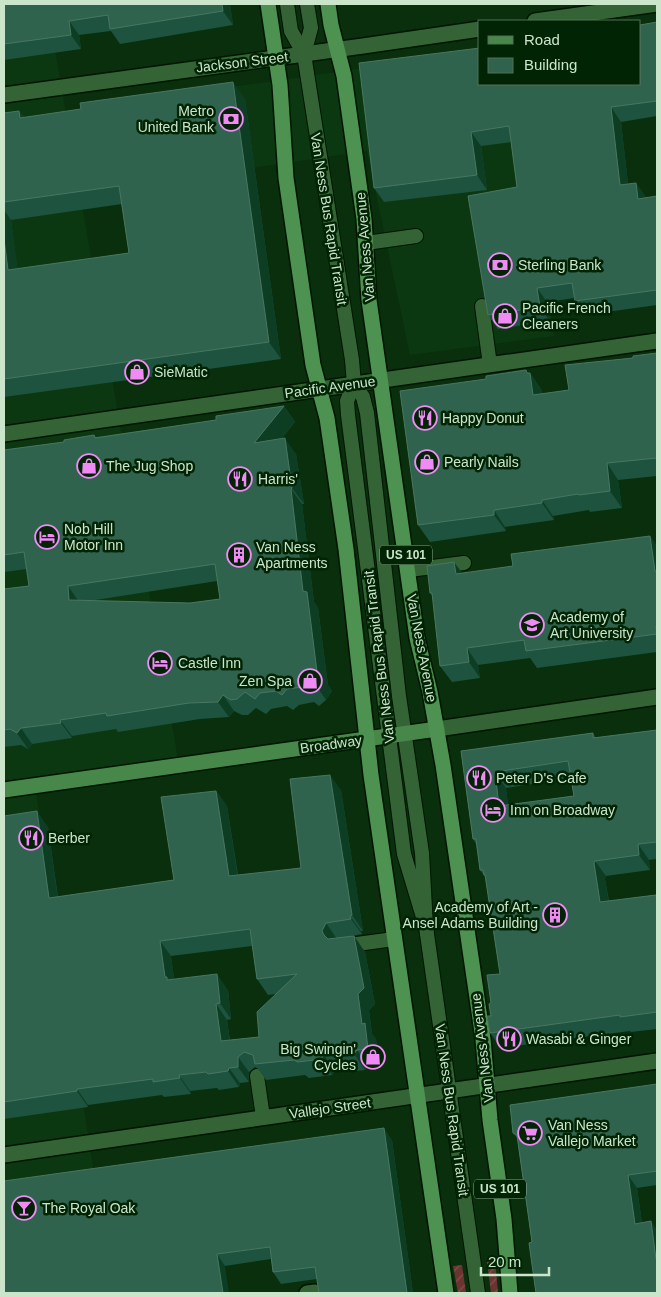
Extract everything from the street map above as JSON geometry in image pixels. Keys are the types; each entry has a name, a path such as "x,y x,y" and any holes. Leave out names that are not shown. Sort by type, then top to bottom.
{"highway":[{"path":"268,4 280,85 286,178 313,365 327,418 344,540 366,739 446,1293"},
{"name":"Van Ness Avenue","path":"328,4 344,76 366,243 369,300 418,638 437,729 483,1039 504,1219 510,1293"}],"main road":[{"name":"Broadway","path":"4,790 437,729"}],"street":[{"path":"542,20 657,4"},
{"name":"Jackson Street","path":"4,95 478,29"},
{"name":"Pacific Avenue","path":"4,434 657,341"},
{"name":"Broadway","path":"437,729 657,697"},
{"name":"Vallejo Street","path":"4,1155 657,1061"}],"lane":[{"name":"Van Ness Bus Rapid Transit","path":"287,4 291,31 304,54 352,360 354,384 347,401 348,415 388,736 404,854 426,927"},
{"name":"Van Ness Bus Rapid Transit","path":"304,54 311,28 307,4"},
{"path":"366,243 416,236"},
{"path":"482,306 490,365"},
{"name":"Van Ness Bus Rapid Transit","path":"354,384 363,397 367,412 404,734 422,853 426,927 478,1293"},
{"path":"408,570 464,563"},
{"path":"342,946 394,939"},
{"path":"257,1076 263,1118"}],"shaded area":[{"path":"4,4 47,4 179,765 35,786 112,1293 4,1293"},
{"path":"478,51 478,85 520,85 554,336 410,355 367,151 134,185 116,104"},
{"path":"495,1260 498,1293 491,1293 487,1262"},
{"path":"462,1265 466,1293 458,1293 453,1266"}],"building":[{"path":"4,4 222,4 223,11 110,29 108,15 69,21 71,35 4,44"},
{"path":"657,22 657,101 611,107 620,185 636,183 638,199 657,196 657,290 575,301 572,283 537,288 540,307 488,315 468,196 517,187 509,126 471,132 477,175 374,188 359,63 478,48 478,85 641,85 641,25"},
{"path":"233,82 269,342 4,379 4,239 8,270 129,253 119,186 4,202 4,113 19,111 20,118 81,109 80,103"},
{"path":"657,353 657,458 607,463 610,491 542,500 542,503 494,510 494,515 418,525 400,391 486,379 486,376 526,370 527,373 530,373 533,395 569,390 565,365 633,358 633,356"},
{"path":"284,406 254,443 285,438 303,591 307,592 317,672 321,675 315,684 308,690 303,687 287,689 282,695 276,691 260,693 255,699 245,692 237,699 231,700 223,695 218,702 189,703 107,716 106,713 60,720 61,723 21,728 17,733 10,729 4,730 4,589 29,586 24,552 4,555 4,450 64,442 64,440 94,435 95,438 216,420 216,416","holes":["215,564 220,599 190,603 69,600 68,586"]},
{"path":"650,536 655,571 657,571 657,634 526,651 524,640 467,648 469,662 440,666 427,566 454,562 456,574 513,566 511,554"},
{"path":"657,730 657,842 638,844 639,855 595,861 594,863 600,902 656,895 657,1012 620,1017 620,1015 490,1033 487,1016 491,1016 489,1004 491,1003 487,975 500,974 485,875 483,870 480,870 476,839 473,839 461,751 593,733 593,738","holes":["568,761 574,796 499,806 495,772"]},
{"path":"330,775 352,915 350,916 351,919 326,923 322,931 328,939 354,936 364,988 358,994 362,1024 365,1023 368,1049 357,1050 354,1054 324,1055 321,1059 306,1061 298,1062 294,1060 255,1064 253,1055 244,1052 238,1057 238,1067 229,1068 228,1071 179,1075 180,1078 153,1082 153,1079 77,1089 77,1091 4,1102 4,816 37,811 49,898 174,880 161,797 216,791 229,876 301,868 290,779","holes":["250,929 257,979 297,974 257,1012 259,1037 221,1041 216,1004 220,1003 217,974 167,980 160,941"]},
{"path":"657,1084 657,1171 628,1175 635,1224 651,1221 657,1259 657,1293 536,1293 529,1243 532,1242 517,1135 513,1133 510,1105"},
{"path":"384,1128 407,1293 319,1293 315,1267 273,1272 270,1247 217,1254 223,1293 4,1293 4,1181"}],"place":[{"name":"Metro United Bank","path":"231,119"},
{"name":"Sterling Bank","path":"500,265"},
{"name":"Pacific French Cleaners","path":"505,316"},
{"name":"SieMatic","path":"137,372"},
{"name":"Happy Donut","path":"425,418"},
{"name":"Pearly Nails","path":"427,462"},
{"name":"The Jug Shop","path":"89,466"},
{"name":"Harris'","path":"240,479"},
{"name":"Nob Hill Motor Inn","path":"47,537"},
{"name":"Van Ness Apartments","path":"239,555"},
{"name":"Academy of Art University","path":"532,625"},
{"name":"Castle Inn","path":"160,663"},
{"name":"Zen Spa","path":"310,681"},
{"name":"Peter D's Cafe","path":"479,778"},
{"name":"Inn on Broadway","path":"493,810"},
{"name":"Berber","path":"31,838"},
{"name":"Academy of Art - Ansel Adams Building","path":"555,915"},
{"name":"Wasabi & Ginger","path":"509,1039"},
{"name":"Big Swingin' Cycles","path":"373,1057"},
{"name":"Van Ness Vallejo Market","path":"530,1133"},
{"name":"The Royal Oak","path":"24,1208"}]}
